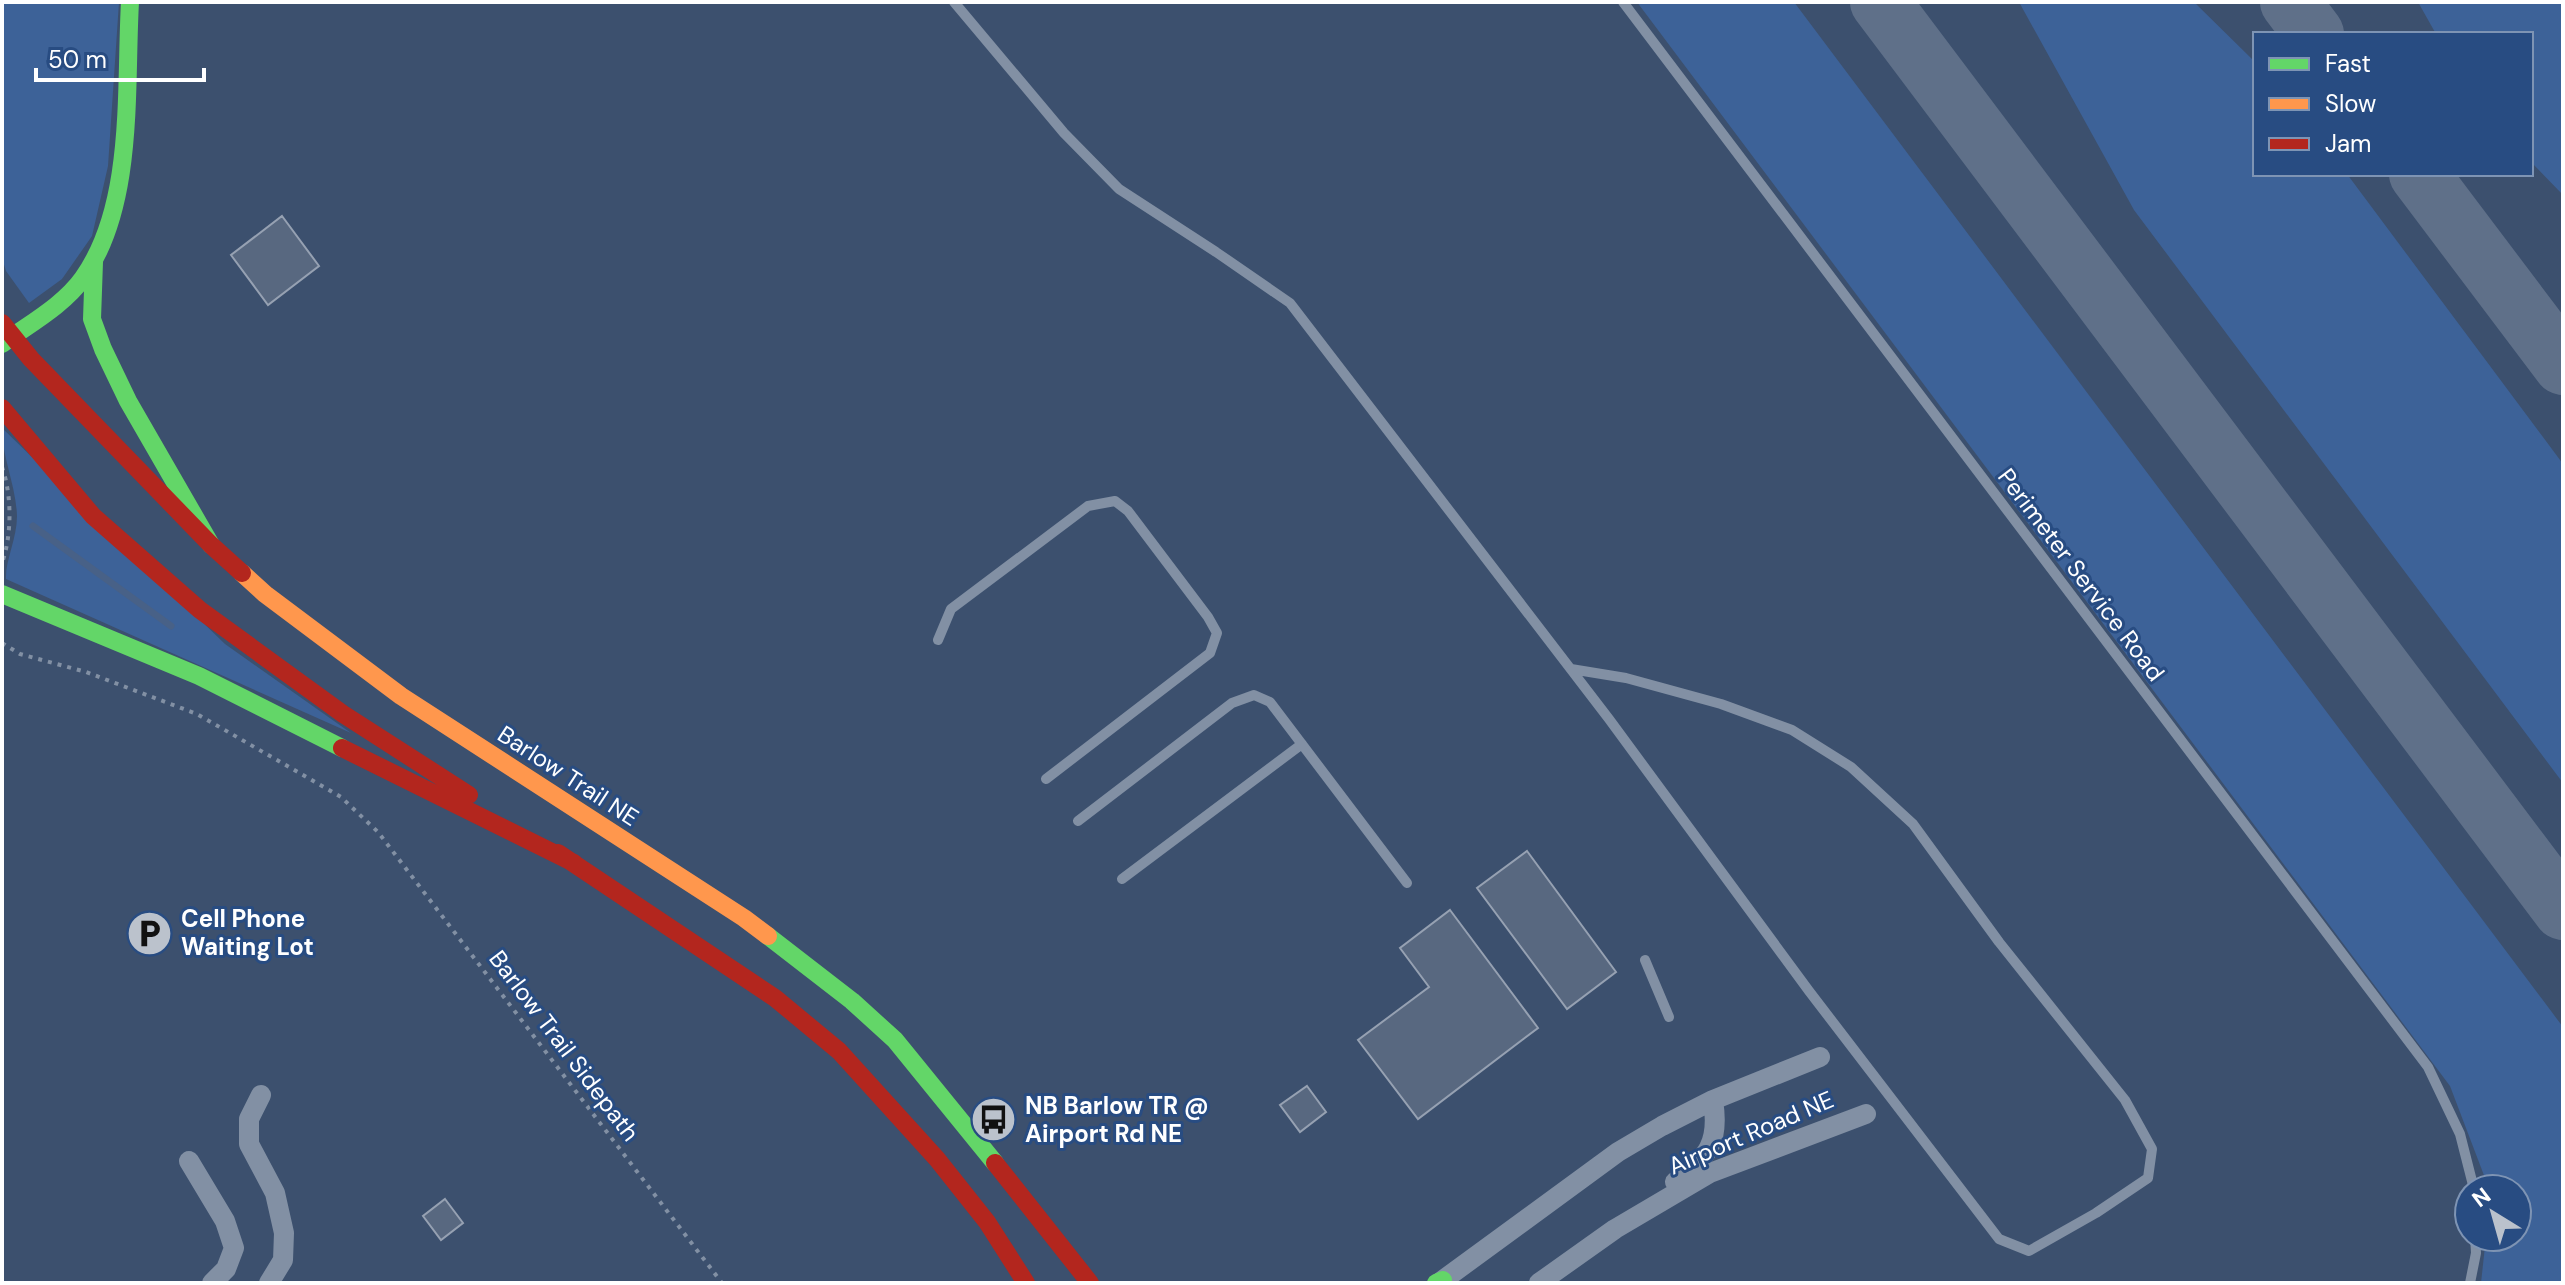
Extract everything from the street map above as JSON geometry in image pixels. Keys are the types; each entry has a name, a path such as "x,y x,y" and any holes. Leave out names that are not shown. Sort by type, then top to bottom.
{"main road":[{"path":"5,334 63,300 94,262 105,238 116,196 122,143 130,2"},
{"path":"94,262 92,319 103,349 128,401 211,545"},
{"name":"Barlow Trail NE","path":"5,334 211,545 265,594 401,696 744,918 852,1001 895,1040 1090,1283"},
{"path":"2,408 93,516 200,610 343,714 775,998 839,1051 904,1120 987,1222 1047,1283"},
{"path":"2,594 199,676 574,863"},
{"path":"1041,1220 1103,1283"},
{"path":"987,1222 1026,1283"}],"street":[{"path":"1439,1282 1618,1152 1662,1126 1713,1100 1820,1057"},
{"path":"261,1095 249,1119 249,1144 275,1193 284,1233 283,1260 269,1283"},
{"path":"1615,1229 1707,1154 1716,1134 1713,1100"},
{"name":"Airport Road NE","path":"1539,1283 1615,1229 1710,1173 1866,1114"},
{"path":"189,1161 225,1221 234,1248 226,1269 212,1283"}],"lane":[{"path":"954,2 1064,133 1119,189 1290,303 1571,669 1809,991 1999,1239 2029,1251 2096,1213 2148,1178 2152,1149 2125,1100 1999,942 1913,824 1851,767 1792,730 1721,704 1626,678 1571,669"},
{"name":"Perimeter Service Road","path":"1623,2 2428,1067 2460,1134 2470,1173"},
{"path":"938,640 951,609 1088,506 1115,501 1128,511 1217,633 1210,653 1046,779"},
{"path":"1078,821 1232,703 1254,695 1270,702 1407,883"},
{"path":"1122,879 1302,744"},
{"path":"1645,960 1669,1017"},
{"path":"2470,1283 2476,1253"}],"path":[{"path":"2,467 9,532 2,563"},
{"name":"Barlow Trail Sidepath","path":"2,643 20,654 86,672 197,714 341,797 378,832 722,1283"}],"shaded area":[{"path":"2,2 119,2 108,166 92,236 62,279 29,303 6,271 2,258"},
{"path":"1637,2 1794,2 2563,1027 2563,1283 2481,1283 2484,1253 2533,1253 2533,1173 2483,1173 2450,1086"},
{"path":"2019,2 2194,2 2253,60 2253,176 2348,176 2563,464 2563,783 2134,210"},
{"path":"2418,2 2563,2 2563,195 2533,164 2533,32 2435,32"},
{"path":"2,428 225,644 351,733 6,579 17,516"}],"building":[{"path":"282,216 319,266 268,305 231,255"},
{"path":"1527,851 1616,972 1567,1009 1477,888"},
{"path":"1450,910 1538,1028 1418,1119 1358,1040 1429,987 1400,948"},
{"path":"1307,1086 1326,1112 1300,1132 1280,1105"},
{"path":"445,1199 463,1223 441,1240 423,1216"}],"waterway":[{"path":"33,526 171,626"}],"taxiway":[{"path":"1880,2 2563,910"},
{"path":"2290,2 2312,32"},
{"path":"2421,176 2563,365"}],"traffic: fast":[{"path":"2,344 75,288 100,248 112,216 124,145 130,2"},
{"path":"94,262 92,319 103,349 128,401 211,545"},
{"path":"2,594 199,676 342,748"},
{"path":"768,936 852,1001 895,1040 995,1163"},
{"path":"1436,1283 1443,1280"}],"traffic: slow":[{"path":"242,573 265,594 401,696 768,936"}],"traffic: jam":[{"path":"2,323 31,359 211,545 242,573"},
{"path":"2,408 93,516 200,610 343,714 469,795"},
{"path":"342,748 574,863"},
{"path":"558,853 775,998 839,1051 937,1159 987,1222 1026,1283"},
{"path":"995,1163 1090,1283"}],"place":[{"name":"Cell Phone Waiting Lot","path":"150,933"},
{"name":"NB Barlow TR @ Airport Rd NE","path":"994,1120"}]}
